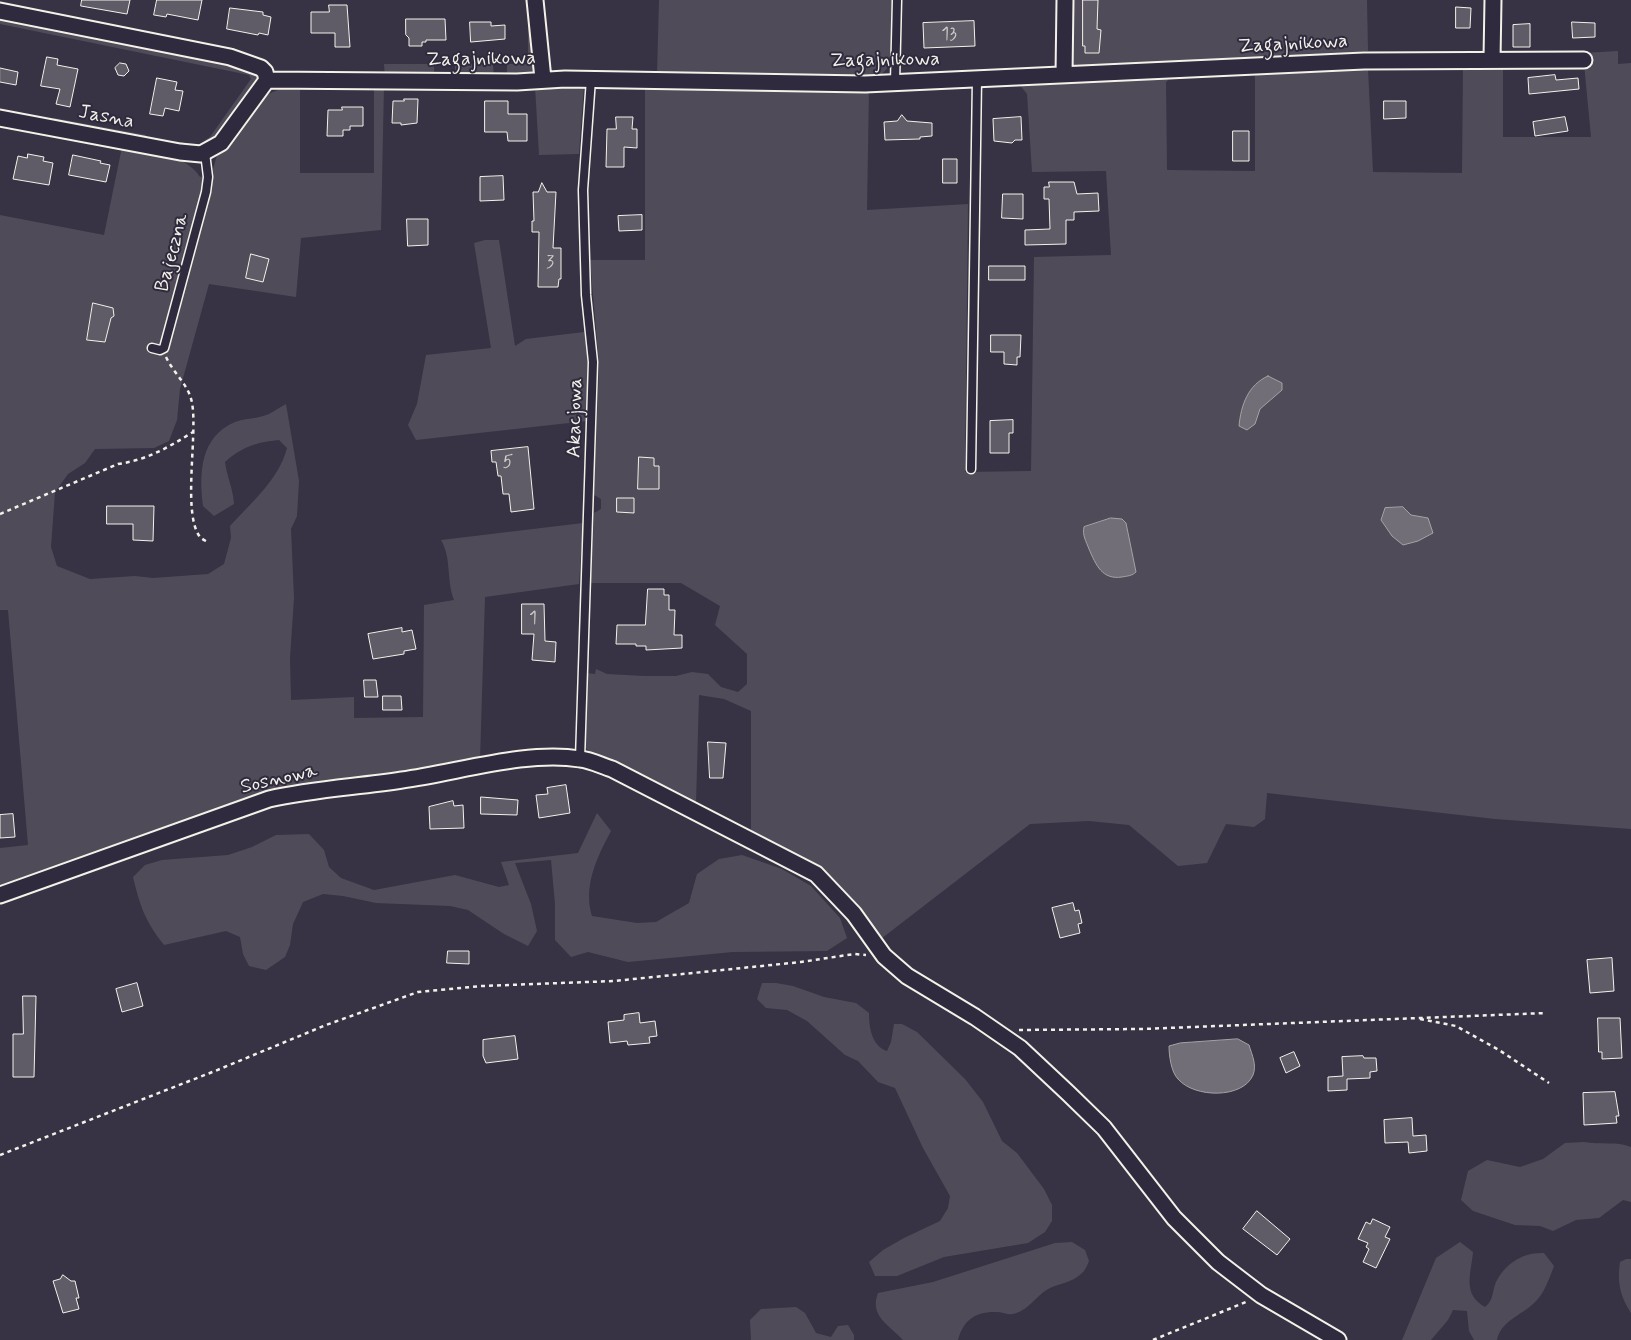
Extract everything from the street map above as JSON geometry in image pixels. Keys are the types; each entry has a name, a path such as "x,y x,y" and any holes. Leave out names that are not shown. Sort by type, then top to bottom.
{"street":[{"path":"535,0 543,79"},
{"path":"1064,75 1065,0"},
{"path":"1492,59 1493,0"},
{"path":"0,11 230,57 261,68 265,72 267,80 227,137 205,153"},
{"name":"Zagajnikowa","path":"267,80 517,82 543,79 895,82 1364,61 1584,60"},
{"name":"Jasna","path":"0,118 180,152 205,153"},
{"name":"Sosnowa","path":"0,895 269,799 306,791 404,780 519,760 580,759 612,769 816,874 854,914 884,956 907,976 1020,1048 1092,1116 1196,1241 1218,1262 1261,1295 1338,1340"}],"lane":[{"path":"895,82 897,0"},
{"path":"971,469 977,79"},
{"name":"Akacjowa","path":"580,759 593,362 586,295 583,190 591,80"},
{"name":"Bajeczna","path":"163,349 206,192 208,177 205,153"},
{"path":"152,348 163,349"}],"path":[{"path":"163,349 171,368 188,389 192,404 191,493 195,526 200,537 209,543"},
{"path":"0,514 118,464 138,461 168,448 193,432"},
{"path":"0,1155 215,1071 326,1024 418,992 482,986 614,981 801,962 854,954 884,956"},
{"path":"993,1030 1142,1029 1546,1013"},
{"path":"1416,1018 1456,1026 1499,1050 1549,1083"},
{"path":"1153,1340 1261,1295"}],"shaded area":[{"path":"528,0 535,68 526,77 507,79 507,64 528,64"},
{"path":"659,0 893,0 892,63 881,75 657,75"},
{"path":"1058,0 1367,0 1368,51 1208,65 1058,68"},
{"path":"0,16 237,63 255,71 257,85 221,134 204,145 193,148 172,145 173,141 198,145 210,137 251,79 249,75 0,24"},
{"path":"1618,51 1618,64 1631,63 1631,829 1495,819 1267,793 1265,819 1254,827 1226,824 1207,863 1178,866 1129,825 1089,821 1030,824 877,942 783,853 751,830 751,711 724,699 699,695 696,803 590,752 584,746 587,673 595,674 596,669 607,674 644,676 676,676 692,672 708,674 721,687 738,692 747,684 747,654 715,625 720,606 681,583 591,583 594,513 601,509 601,499 594,495 599,364 590,260 645,260 645,87 869,87 867,210 968,204 965,472 1031,471 1034,257 1111,255 1106,171 1032,172 1027,94 1019,84 1174,75 1166,82 1167,170 1255,171 1255,74 1368,69 1373,172 1462,173 1463,65 1503,65 1503,137 1591,137 1583,53"},
{"path":"455,63 493,64 494,78 455,78"},
{"path":"384,64 434,64 434,78 385,78"},
{"path":"584,85 579,154 539,155 535,86"},
{"path":"300,86 300,173 374,173 374,86 384,86 381,230 301,238 296,297 209,284 180,389 177,420 169,441 154,448 95,449 85,463 68,474 55,492 51,547 57,566 90,579 135,576 153,578 208,574 224,564 231,538 230,526 271,480 278,470 287,448 279,440 263,442 243,449 225,462 234,504 214,516 203,506 202,469 208,446 223,429 235,422 265,416 286,404 299,481 297,516 291,529 294,598 290,658 291,700 354,697 354,718 423,717 424,605 454,600 450,584 447,554 441,540 583,523 579,584 485,597 480,760 354,781 311,784 0,890 0,848 28,845 8,610 0,610 0,215 104,235 122,147 165,154 185,162 200,177 212,173 217,155 266,95 280,89"},
{"path":"54,118 146,135 144,142 53,124"},
{"path":"485,240 499,240 515,346 526,339 584,332 588,360 587,421 416,440 408,425 417,404 426,355 491,348 474,243"},
{"path":"1268,376 1282,383 1282,390 1260,409 1255,424 1247,430 1239,426 1244,403 1255,385"},
{"path":"1403,507 1411,515 1428,518 1433,533 1418,541 1403,545 1392,536 1381,520 1385,508"},
{"path":"1111,518 1122,519 1126,523 1136,572 1131,575 1115,577 1105,574 1094,561 1085,538 1084,527"},
{"path":"597,813 611,831 596,861 590,883 589,894 592,916 637,923 656,922 689,903 697,874 719,859 742,855 782,869 811,886 840,918 847,938 827,951 733,952 628,962 588,952 571,957 555,940 555,904 551,860 515,863 531,904 537,931 528,946 504,934 468,910 450,906 376,903 323,894 303,902 293,924 290,945 285,957 266,970 249,966 243,954 240,937 226,931 164,945 144,913 133,877 145,865 162,860 228,855 252,847 276,835 309,834 324,850 329,867 341,878 374,890 455,875 499,887 509,885 501,862 578,853"},
{"path":"762,983 793,986 824,997 856,1003 869,1013 872,1036 882,1049 887,1051 891,1042 894,1024 902,1024 917,1032 965,1079 983,1102 1002,1141 1017,1153 1044,1189 1052,1205 1052,1221 1045,1232 1028,1243 944,1257 897,1276 875,1276 869,1262 883,1250 940,1221 948,1208 950,1196 923,1148 895,1088 878,1082 858,1061 845,1055 807,1021 787,1010 766,1008 757,999"},
{"path":"1238,1039 1249,1045 1254,1060 1253,1075 1248,1083 1229,1092 1206,1092 1195,1090 1185,1085 1176,1076 1171,1063 1169,1046 1180,1043"},
{"path":"1565,1143 1620,1144 1631,1147 1631,1202 1623,1200 1599,1218 1576,1220 1553,1231 1540,1226 1515,1225 1473,1211 1461,1200 1468,1171 1487,1160 1520,1167 1543,1159"},
{"path":"1072,1242 1085,1250 1089,1261 1081,1274 1070,1281 1045,1291 1018,1313 990,1312 971,1318 963,1327 958,1340 903,1340 878,1314 876,1301 878,1293 933,1282 1055,1243"},
{"path":"1460,1242 1473,1252 1470,1276 1471,1290 1473,1296 1485,1307 1490,1301 1500,1275 1516,1260 1529,1254 1544,1253 1554,1266 1546,1286 1537,1300 1502,1328 1497,1340 1474,1340 1469,1331 1467,1311 1453,1310 1448,1320 1431,1340 1402,1340 1436,1258"},
{"path":"1631,1259 1631,1313 1624,1301 1619,1282 1620,1262"},
{"path":"796,1307 805,1313 816,1333 831,1337 838,1326 848,1325 854,1335 854,1340 751,1340 750,1320 761,1309"}],"building":[{"path":"82,0 130,0 127,14 81,6"},
{"path":"157,0 202,0 198,20 167,14 166,17 154,15"},
{"path":"1083,0 1098,0 1097,29 1101,30 1099,53 1085,53 1085,46 1083,46"},
{"path":"329,5 347,5 350,47 335,47 335,33 311,33 311,12 329,12"},
{"path":"1456,7 1471,8 1470,28 1456,28"},
{"path":"230,8 263,12 263,15 271,17 268,35 227,29"},
{"path":"406,19 445,19 446,40 426,40 426,42 422,42 422,46 409,46 409,38 406,35"},
{"path":"974,21 975,46 924,48 923,23"},
{"path":"470,22 491,22 491,26 505,25 505,39 471,42"},
{"path":"1572,22 1595,23 1595,37 1573,38"},
{"path":"1530,24 1530,47 1513,47 1513,25"},
{"path":"47,57 58,59 57,65 78,69 70,107 56,104 60,89 41,86"},
{"path":"120,63 126,64 129,71 124,76 118,75 115,68"},
{"path":"0,68 18,72 16,85 0,82"},
{"path":"1555,75 1556,80 1578,78 1579,89 1529,94 1528,78"},
{"path":"157,78 177,82 175,90 183,91 179,111 165,108 163,116 150,114"},
{"path":"404,99 418,99 417,123 401,125 401,123 392,123 393,101 404,101"},
{"path":"485,101 508,101 508,114 527,114 527,141 508,141 507,132 485,132"},
{"path":"1384,101 1406,101 1406,118 1384,119"},
{"path":"342,107 363,107 363,126 350,126 350,130 343,130 343,136 327,136 328,110 342,110"},
{"path":"902,115 907,121 932,123 932,136 920,137 920,139 885,140 884,122 897,121"},
{"path":"616,117 633,117 632,129 637,129 637,148 624,147 624,167 606,167 607,129 616,129"},
{"path":"1021,117 1022,140 1015,140 1012,143 994,141 993,119"},
{"path":"1565,117 1568,131 1535,136 1533,122"},
{"path":"1233,131 1249,131 1249,161 1233,161"},
{"path":"28,154 44,157 43,161 53,163 49,185 13,179 18,156 27,158"},
{"path":"73,155 101,161 100,163 110,165 106,182 69,175"},
{"path":"943,159 957,159 957,183 943,183"},
{"path":"503,176 504,200 480,201 480,177"},
{"path":"1049,182 1074,182 1077,194 1098,193 1099,211 1074,212 1074,220 1066,220 1066,244 1025,245 1025,230 1050,229 1049,199 1044,199 1044,187 1049,187"},
{"path":"542,183 547,192 556,192 553,248 561,248 561,279 559,279 558,287 538,287 539,232 532,232 532,221 534,221 533,192 538,192"},
{"path":"1003,194 1023,194 1023,219 1002,218"},
{"path":"642,215 642,230 619,231 618,216"},
{"path":"407,219 428,219 428,245 408,246"},
{"path":"251,254 269,259 263,282 246,278"},
{"path":"989,266 1025,266 1025,280 989,280"},
{"path":"93,303 113,308 114,316 111,318 105,342 87,340"},
{"path":"991,335 1021,335 1020,357 1017,357 1017,365 1004,364 1004,352 991,352"},
{"path":"1013,420 1013,433 1009,433 1009,453 990,453 990,421"},
{"path":"528,447 534,509 511,512 509,494 503,494 501,476 498,476 496,462 492,462 491,451"},
{"path":"639,457 654,458 654,466 659,466 659,489 638,489"},
{"path":"617,498 634,498 634,513 617,512"},
{"path":"107,506 154,506 153,541 133,540 133,524 107,524"},
{"path":"648,589 664,589 664,595 669,595 669,610 675,610 674,635 682,635 682,648 646,650 646,646 636,646 636,644 616,644 617,625 645,625"},
{"path":"522,604 544,604 545,641 556,642 555,662 532,660 534,634 522,634"},
{"path":"402,628 402,632 412,630 416,649 404,651 404,654 373,659 368,634"},
{"path":"364,680 376,680 378,697 365,697"},
{"path":"383,696 401,696 402,710 383,710"},
{"path":"708,742 726,743 723,778 710,778"},
{"path":"566,785 570,813 539,818 536,795 548,794 547,788"},
{"path":"481,797 518,800 517,815 481,814"},
{"path":"453,801 454,806 463,805 464,828 430,829 429,807"},
{"path":"13,814 15,837 0,838 0,815"},
{"path":"1073,903 1075,911 1079,910 1082,923 1078,924 1080,933 1060,938 1052,908"},
{"path":"448,951 469,951 469,964 447,963"},
{"path":"1612,958 1614,991 1590,993 1587,960"},
{"path":"137,983 143,1006 122,1012 116,989"},
{"path":"23,996 36,996 34,1077 13,1077 13,1034 23,1034"},
{"path":"639,1013 640,1023 655,1021 657,1036 649,1037 650,1043 628,1045 627,1041 610,1043 608,1022 624,1020 624,1015"},
{"path":"1598,1018 1620,1018 1622,1058 1602,1059 1602,1052 1599,1052"},
{"path":"515,1036 518,1059 486,1063 483,1056 483,1040"},
{"path":"1294,1052 1300,1066 1286,1073 1280,1058"},
{"path":"1363,1056 1364,1058 1376,1058 1377,1071 1370,1072 1370,1078 1347,1079 1347,1090 1328,1091 1328,1077 1343,1076 1342,1057"},
{"path":"1615,1092 1619,1116 1616,1116 1617,1123 1584,1125 1583,1093"},
{"path":"1412,1118 1413,1136 1426,1135 1427,1151 1409,1153 1408,1142 1385,1143 1384,1120"},
{"path":"1257,1211 1290,1239 1277,1255 1243,1229"},
{"path":"1373,1219 1390,1227 1385,1237 1390,1239 1376,1268 1363,1262 1369,1249 1366,1247 1368,1243 1358,1239 1366,1222 1370,1224"},
{"path":"63,1275 71,1281 75,1281 79,1298 76,1298 79,1309 63,1313 53,1281 60,1279"}]}
